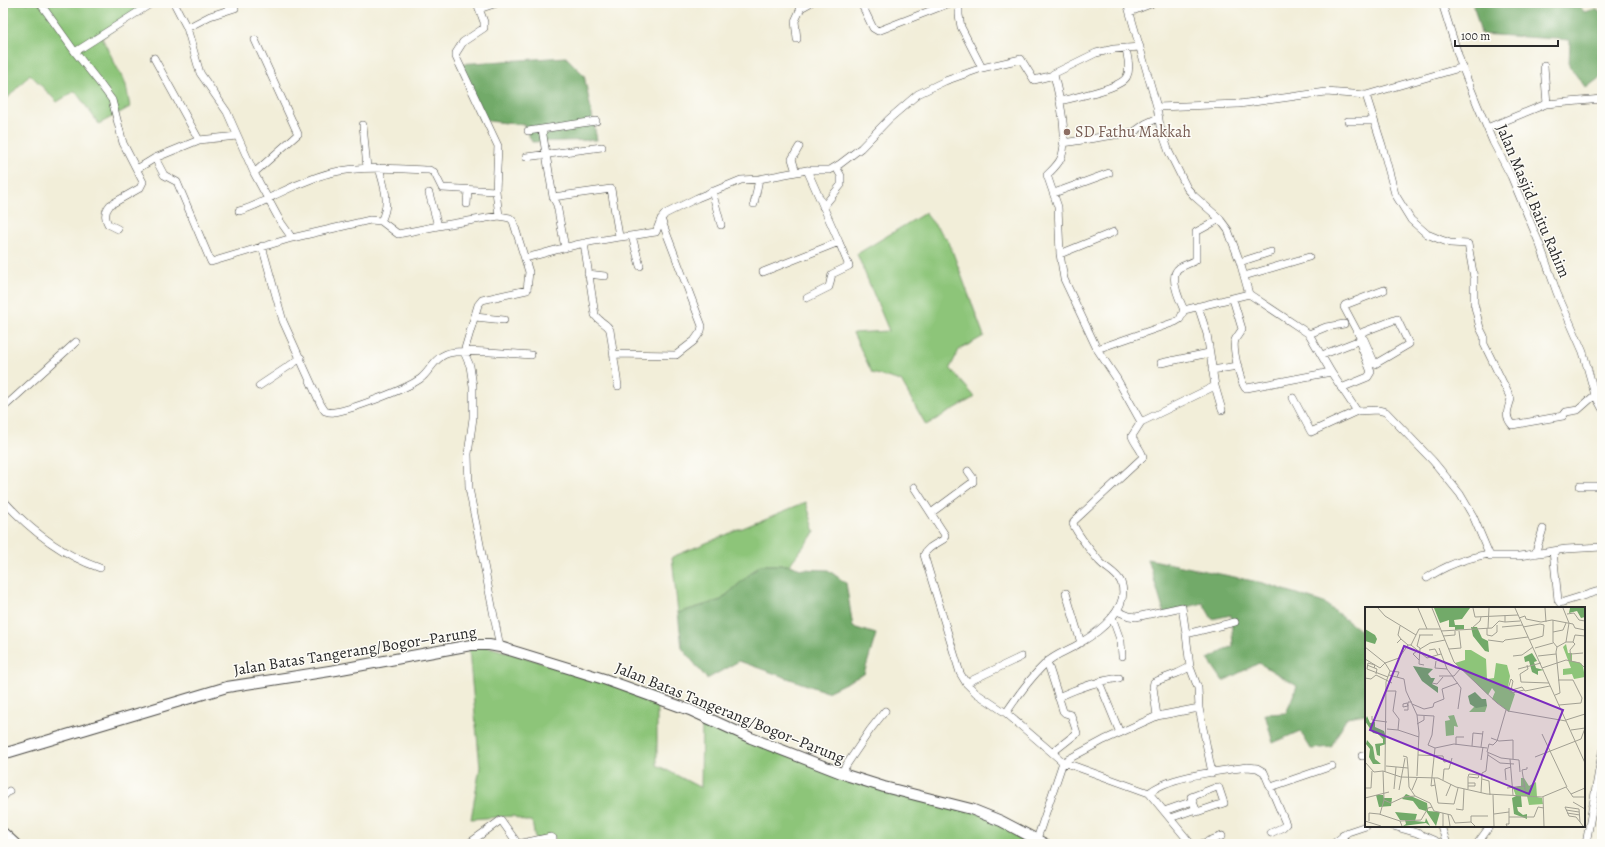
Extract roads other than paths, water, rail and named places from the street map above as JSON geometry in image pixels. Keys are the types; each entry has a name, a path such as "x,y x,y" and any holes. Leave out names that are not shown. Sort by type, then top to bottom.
{"main road":[{"name":"Jalan Batas Tangerang/Bogor–Parung","path":"3,754 227,687 336,670 471,646 489,646 500,647 604,679 690,710 751,738 841,773 884,787 971,809 1001,820 1041,841"},
{"path":"3,833 15,844"}],"street":[{"path":"40,3 112,100 123,143 143,182 140,188 110,205 106,209 106,221 118,230"},
{"path":"75,52 152,3"},
{"path":"174,3 187,28 200,73 219,100 254,173 280,221 292,238"},
{"path":"497,3 478,6 484,22 484,28 463,42 456,53 498,146 496,191 499,216"},
{"path":"797,40 795,21 800,6 810,3"},
{"path":"861,3 873,28 878,31 950,3"},
{"path":"959,3 961,27 982,68"},
{"path":"1127,3 1157,107 1158,118 1165,144 1183,182 1194,196 1220,220 1228,230 1240,262 1248,294 1309,334 1331,372 1357,411"},
{"path":"1130,12 1153,3"},
{"name":"Jalan Masjid Baitu Rahim","path":"1442,3 1463,67 1492,142 1511,176 1540,246 1557,293 1580,347 1595,395 1602,408"},
{"path":"187,28 210,16 235,8"},
{"path":"254,173 298,134 255,40"},
{"path":"525,258 619,236 632,236 656,232 661,219 670,211 741,180 759,179 806,170 826,171 836,167 861,148 918,94 946,81 982,68 1021,59 1034,80 1053,74 1096,53 1114,49 1140,47"},
{"path":"1060,101 1108,88 1124,81 1127,78 1129,71 1126,48"},
{"path":"154,58 199,140"},
{"path":"1544,66 1547,104"},
{"path":"1157,107 1239,104 1326,92 1366,95 1463,67"},
{"path":"1053,74 1060,101 1063,143 1060,160 1046,175 1058,207 1060,219 1060,254 1064,279 1097,349 1117,379 1141,422"},
{"path":"1366,95 1382,145 1395,194 1411,220 1427,234 1450,243 1468,244 1474,278 1474,303 1480,328 1484,336 1484,344 1511,398 1507,413 1509,422 1514,426 1563,416 1566,412 1578,410 1595,395"},
{"path":"1487,128 1547,104 1602,99"},
{"path":"1063,143 1134,132 1145,124 1158,118"},
{"path":"1348,120 1374,121"},
{"path":"528,130 596,121"},
{"path":"363,125 367,168"},
{"path":"542,129 553,197 557,205 565,248"},
{"path":"137,169 155,158 199,140 237,136"},
{"path":"526,157 602,147"},
{"path":"796,172 792,159 799,147"},
{"path":"155,158 164,175 177,182 211,262 292,238 370,220 381,221 398,234 499,216 513,220 529,272 529,284 527,290 482,300 478,305 464,352 470,366 473,386 473,418 468,454 469,488 500,647"},
{"path":"823,207 842,185 841,176 836,167"},
{"path":"239,210 268,199 300,183 319,176 367,168 431,170 434,172 441,188 496,191"},
{"path":"379,168 386,196 387,207 381,221"},
{"path":"806,170 839,242 848,266 832,274 829,287 807,298"},
{"path":"1054,193 1109,173"},
{"path":"754,204 759,179"},
{"path":"553,197 611,189 619,236"},
{"path":"467,204 468,190"},
{"path":"712,192 721,225"},
{"path":"429,193 438,226"},
{"path":"614,354 676,355 689,346 701,331 702,326 661,219"},
{"path":"1097,349 1180,319 1184,310 1175,287 1176,273 1179,268 1196,260 1196,232 1220,220"},
{"path":"1060,254 1114,232"},
{"path":"632,236 640,266"},
{"path":"763,272 839,242"},
{"path":"584,243 595,315 597,319 609,328 618,386"},
{"path":"262,246 283,321 325,411 333,412 368,402 401,388 420,378 439,358 454,352 531,355"},
{"path":"1240,262 1271,252"},
{"path":"1244,276 1309,257"},
{"path":"588,274 605,276"},
{"path":"1341,388 1368,377 1371,372 1344,307 1345,305 1384,290"},
{"path":"1184,310 1233,299 1248,294"},
{"path":"1233,299 1242,329 1240,334 1235,339 1234,345 1243,385 1247,388 1331,372"},
{"path":"1198,306 1207,334 1215,386 1222,410"},
{"path":"475,317 504,320"},
{"path":"1322,355 1357,339 1364,339 1375,364 1409,344 1397,319 1363,332 1357,339"},
{"path":"1309,334 1326,327 1344,324"},
{"path":"3,408 76,342"},
{"path":"1161,363 1209,353"},
{"path":"259,386 301,358"},
{"path":"1212,370 1238,366"},
{"path":"1006,713 1024,687 1047,661 1081,643 1098,631 1115,614 1123,599 1121,583 1117,576 1100,562 1073,524 1074,521 1143,457 1143,454 1135,444 1132,436 1132,432 1141,422 1215,386"},
{"path":"1293,398 1311,432 1357,411 1378,410 1386,412 1433,461 1467,505 1491,557 1602,547"},
{"path":"931,514 973,482 973,478 968,472"},
{"path":"1580,486 1602,486"},
{"path":"914,487 945,537 925,552 924,558 960,673 966,683 976,693 1006,713 1063,762 1149,793 1191,844"},
{"path":"3,500 48,541 75,558 100,568"},
{"path":"1535,554 1542,529"},
{"path":"1553,551 1558,600 1560,603 1602,590"},
{"path":"1427,578 1440,569 1458,562 1489,554"},
{"path":"1066,594 1081,643"},
{"path":"1115,614 1136,617 1182,607 1190,667 1198,688 1200,708 1212,773"},
{"path":"1115,614 1121,642 1122,656"},
{"path":"1186,634 1235,622"},
{"path":"966,683 1021,657"},
{"path":"1047,661 1064,712 1070,714 1077,733 1053,752"},
{"path":"1157,716 1153,687 1154,682 1190,667"},
{"path":"1058,697 1079,687 1119,678"},
{"path":"1099,682 1120,733"},
{"path":"1041,841 1063,762 1083,750 1157,716 1200,708"},
{"path":"841,773 870,730 886,711"},
{"path":"1586,844 1587,822 1602,753"},
{"path":"1271,787 1332,766"},
{"path":"1149,793 1154,788 1164,784 1247,767 1258,768 1264,772 1286,825 1271,833"},
{"path":"1217,787 1219,788 1224,803 1198,812 1193,801 1191,797 1217,787"},
{"path":"3,798 9,791"},
{"path":"1164,811 1193,801"},
{"path":"1170,818 1196,808"},
{"path":"468,844 501,820 521,843 551,837 553,838 553,844"},
{"path":"1333,844 1343,835 1365,826"},
{"path":"1396,827 1417,833 1442,844"},
{"path":"1441,827 1447,844"},
{"path":"1477,844 1489,827"},
{"path":"1343,835 1346,844"},
{"path":"1201,844 1222,836"}],"place":[{"name":"SD Fathu Makkah","path":"1067,132"}]}
